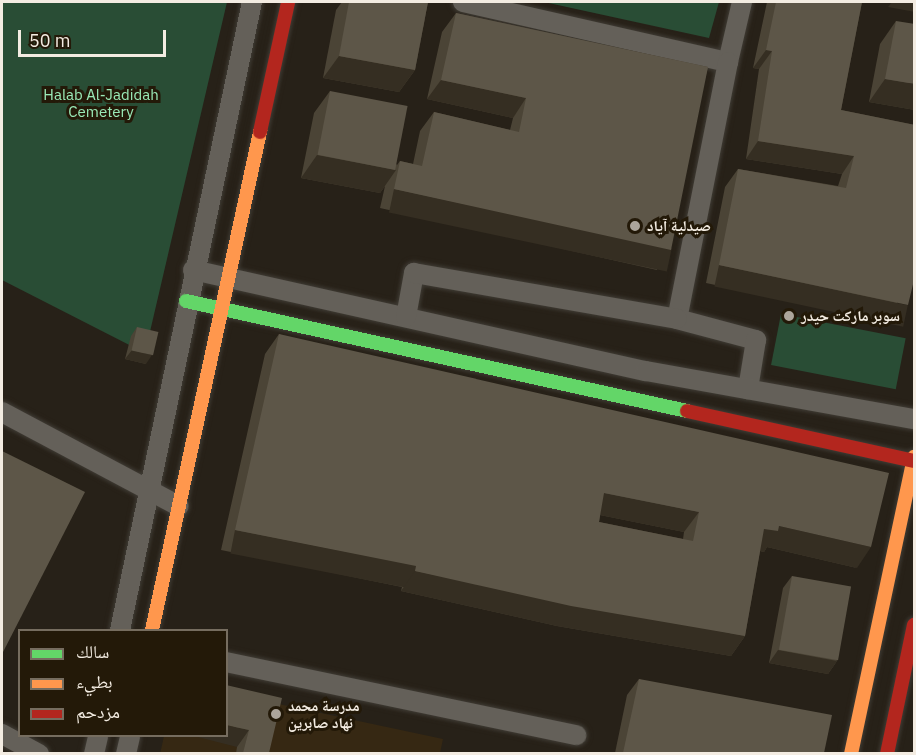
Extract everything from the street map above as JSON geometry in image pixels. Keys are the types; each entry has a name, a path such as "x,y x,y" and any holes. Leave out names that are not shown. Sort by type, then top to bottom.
{"street":[{"path":"120,629 186,301 252,2"},
{"path":"153,629 288,2"},
{"path":"464,2 728,62"},
{"path":"676,319 742,2"},
{"path":"194,270 646,370 915,419"},
{"path":"405,317 414,273 676,319 756,340 748,389"},
{"path":"186,301 914,459 851,753"},
{"path":"640,401 646,370"},
{"path":"2,412 150,488 179,506"},
{"path":"887,753 915,625"},
{"path":"228,662 576,735"},
{"path":"2,734 39,753"},
{"path":"94,753 98,737"},
{"path":"126,753 130,737"}],"shaded area":[{"name":"مدرسة محمد نهاد صابرين","path":"228,693 443,739 440,753 160,754 164,737 228,737"}],"green space":[{"name":"Halab Al-Jadidah Cemetery","path":"2,2 227,2 145,353 2,280"},
{"path":"544,2 719,2 709,38"},
{"path":"781,314 906,338 896,389 771,365"}],"building":[{"path":"349,2 428,2 415,70 339,56"},
{"path":"776,2 862,2 841,110 915,125 915,276 908,305 719,265 738,169 846,188 854,156 758,141 772,51 766,50"},
{"path":"456,13 708,67 671,250 394,189 400,161 422,166 434,112 519,132 526,98 441,80"},
{"path":"896,21 915,24 915,84 885,79"},
{"path":"330,91 408,106 395,170 318,155"},
{"path":"137,327 158,332 153,355 132,350"},
{"path":"279,334 889,473 871,547 779,526 778,531 764,529 745,636 571,606 415,571 416,566 235,530","holes":["604,493 699,512 693,541 599,522"]},
{"path":"2,451 85,492 2,654"},
{"path":"792,576 851,586 838,660 779,650"},
{"path":"639,679 832,715 824,753 623,753"},
{"path":"228,685 282,698 269,753 243,753 249,730 228,725"}],"traffic: fast":[{"path":"186,301 687,411"}],"traffic: slow":[{"path":"152,629 260,132"},
{"path":"851,754 914,457"}],"traffic: jam":[{"path":"260,132 288,2"},
{"path":"687,411 914,461"},
{"path":"887,754 914,625"}],"place":[{"name":"صيدلية آياد","path":"635,226"},
{"name":"سوبر ماركت حيدر","path":"789,316"},
{"name":"مدرسة محمد نهاد صابرين","path":"276,714"}]}
